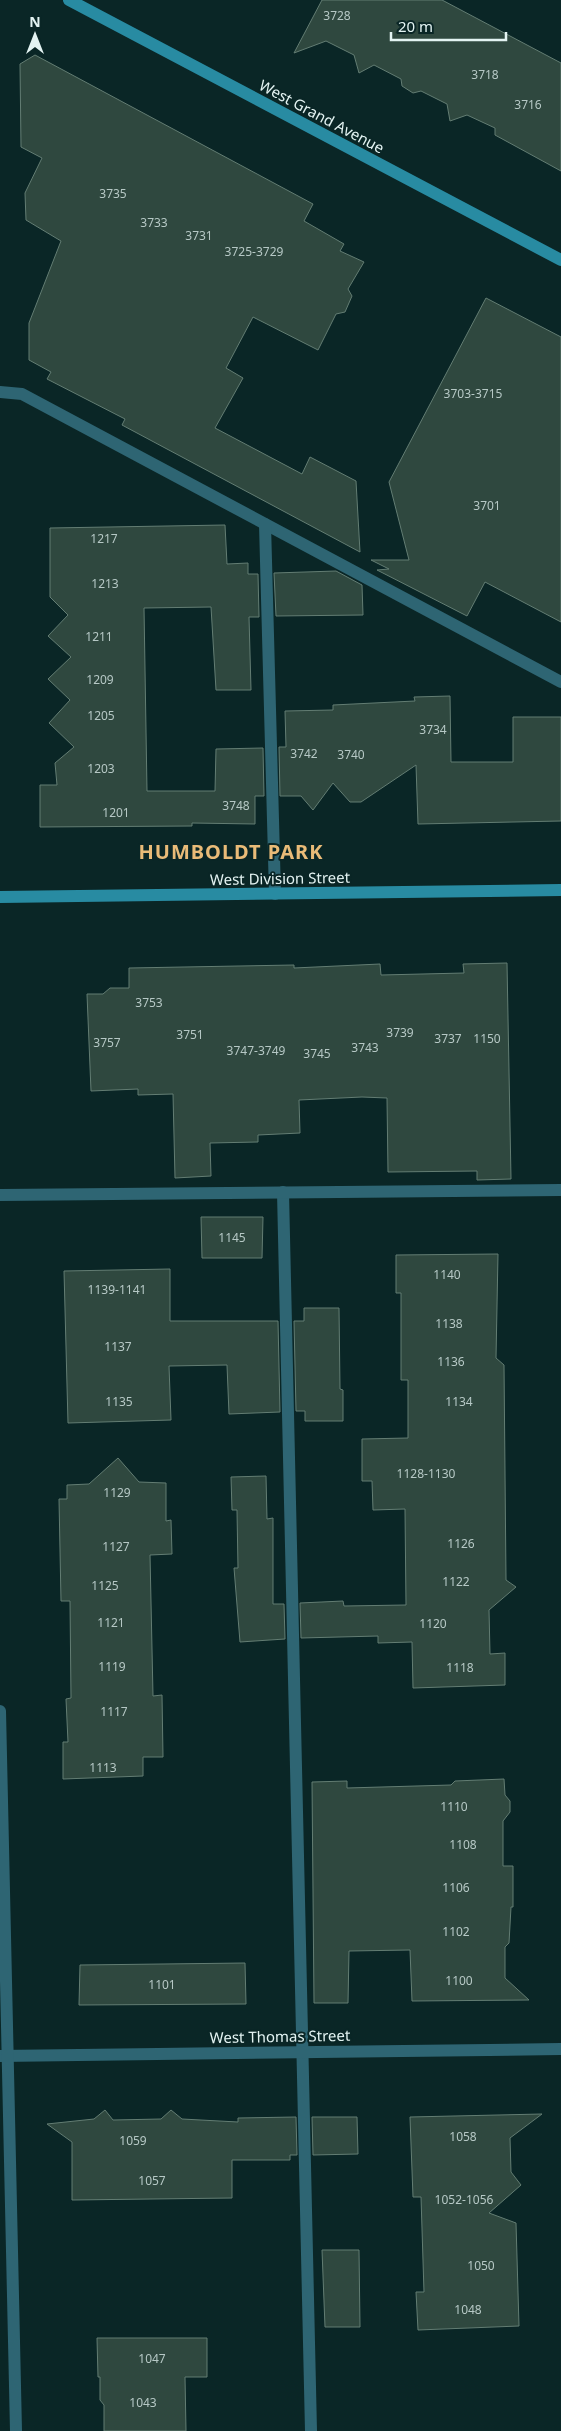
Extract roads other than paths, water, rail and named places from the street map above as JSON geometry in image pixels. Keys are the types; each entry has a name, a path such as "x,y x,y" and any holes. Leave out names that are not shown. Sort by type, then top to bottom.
{"main road":[{"name":"West Grand Avenue","path":"69,0 561,260"},
{"name":"West Division Street","path":"0,897 561,890"}],"street":[{"path":"0,392 22,394 561,682"},
{"path":"265,524 275,894"},
{"path":"0,1195 561,1190"},
{"path":"283,1192 311,2431"},
{"path":"0,1711 4,2056 16,2431"},
{"name":"West Thomas Street","path":"4,2056 561,2049"}],"district":[{"name":"HUMBOLDT PARK","path":"231,851"}]}
